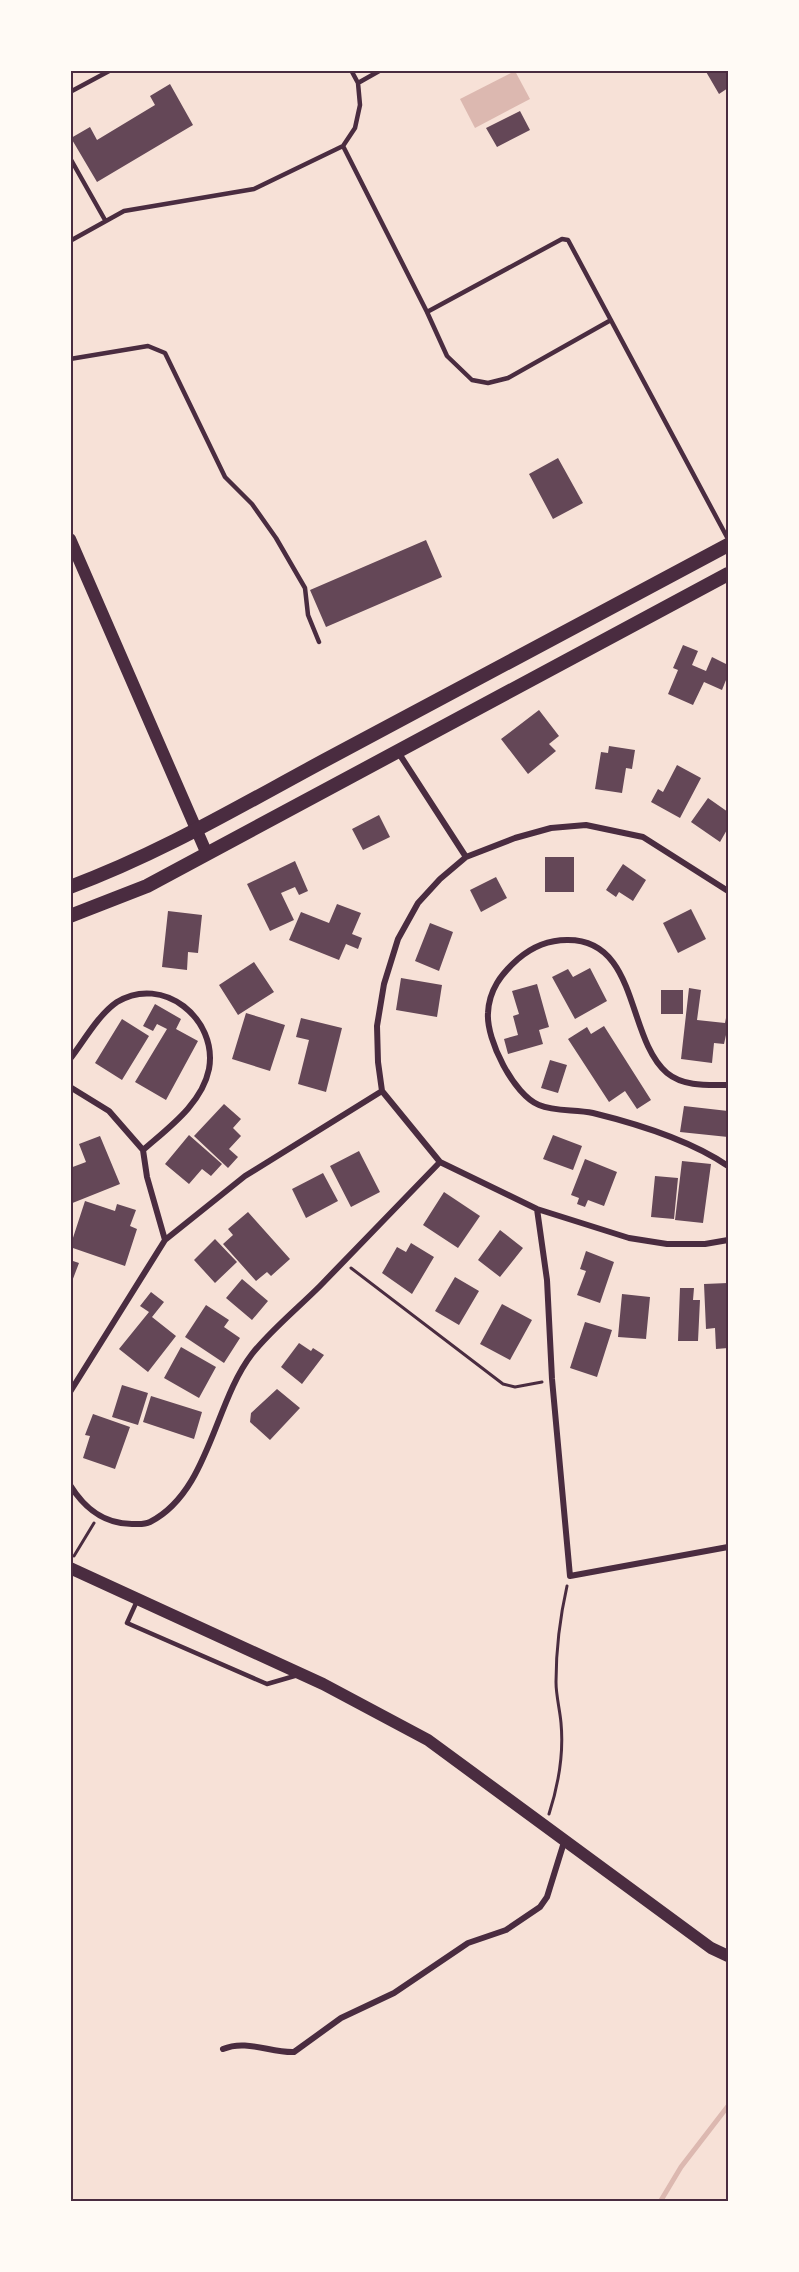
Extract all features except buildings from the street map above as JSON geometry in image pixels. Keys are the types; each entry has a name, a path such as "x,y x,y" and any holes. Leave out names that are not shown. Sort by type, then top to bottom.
{"main road":[{"path":"70,539 207,854"},
{"path":"70,887 129,865 198,832 314,766 729,545"},
{"path":"70,916 147,886 729,574"},
{"path":"70,1568 137,1601 301,1674 380,1713 428,1740 546,1824 711,1948 729,1956"}],"street":[{"path":"398,752 466,857"},
{"path":"729,891 643,837 586,825 551,828 515,838 466,857 440,879 418,903 398,939 384,984 377,1026 382,1091 440,1162 537,1209 629,1238 667,1244 705,1244 729,1240"},
{"path":"729,1085 690,1083 668,1073 651,1054 633,1000 614,962 597,947 576,940 559,940 538,945 504,971 493,989 487,1014 495,1044 506,1071 522,1094 540,1105 592,1113 690,1145 729,1166"},
{"path":"70,1059 105,1013 118,1002 157,994 186,1005 195,1016 209,1044 209,1071 190,1108 143,1150"},
{"path":"70,1087 109,1111 143,1150 147,1177 165,1240"},
{"path":"70,1392 165,1240 245,1176 382,1091"},
{"path":"70,1485 98,1516 118,1524 147,1524 160,1516 177,1500 201,1463 223,1410 252,1355 440,1162"},
{"path":"537,1209 547,1280 552,1380 570,1576 729,1547"},
{"path":"223,2049 231,2046 246,2046 294,2052 341,2018 394,1993 468,1943 506,1930 540,1907 547,1897 565,1838"}],"lane":[{"path":"70,92 111,70"},
{"path":"70,241 124,211 254,189 343,147 350,138 359,117 358,83 351,70"},
{"path":"358,83 381,70"},
{"path":"343,147 447,356 472,380 488,383 508,378 611,320"},
{"path":"70,158 105,220"},
{"path":"427,312 562,239 572,245 729,539"},
{"path":"70,359 91,358 135,347 157,348 165,353 225,477 252,504 276,538 305,588 308,615 319,642"},
{"path":"137,1601 127,1623 138,1628 267,1684 301,1674"}],"path":[{"path":"343,1262 503,1384 515,1387 552,1380"},
{"path":"70,1562 98,1516"},
{"path":"546,1824 559,1783 562,1760 556,1684 560,1630 570,1576"}],"shaded area":[{"path":"515,71 530,99 475,128 460,99"}],"waterway":[{"path":"660,2202 681,2167 728,2106"}]}
